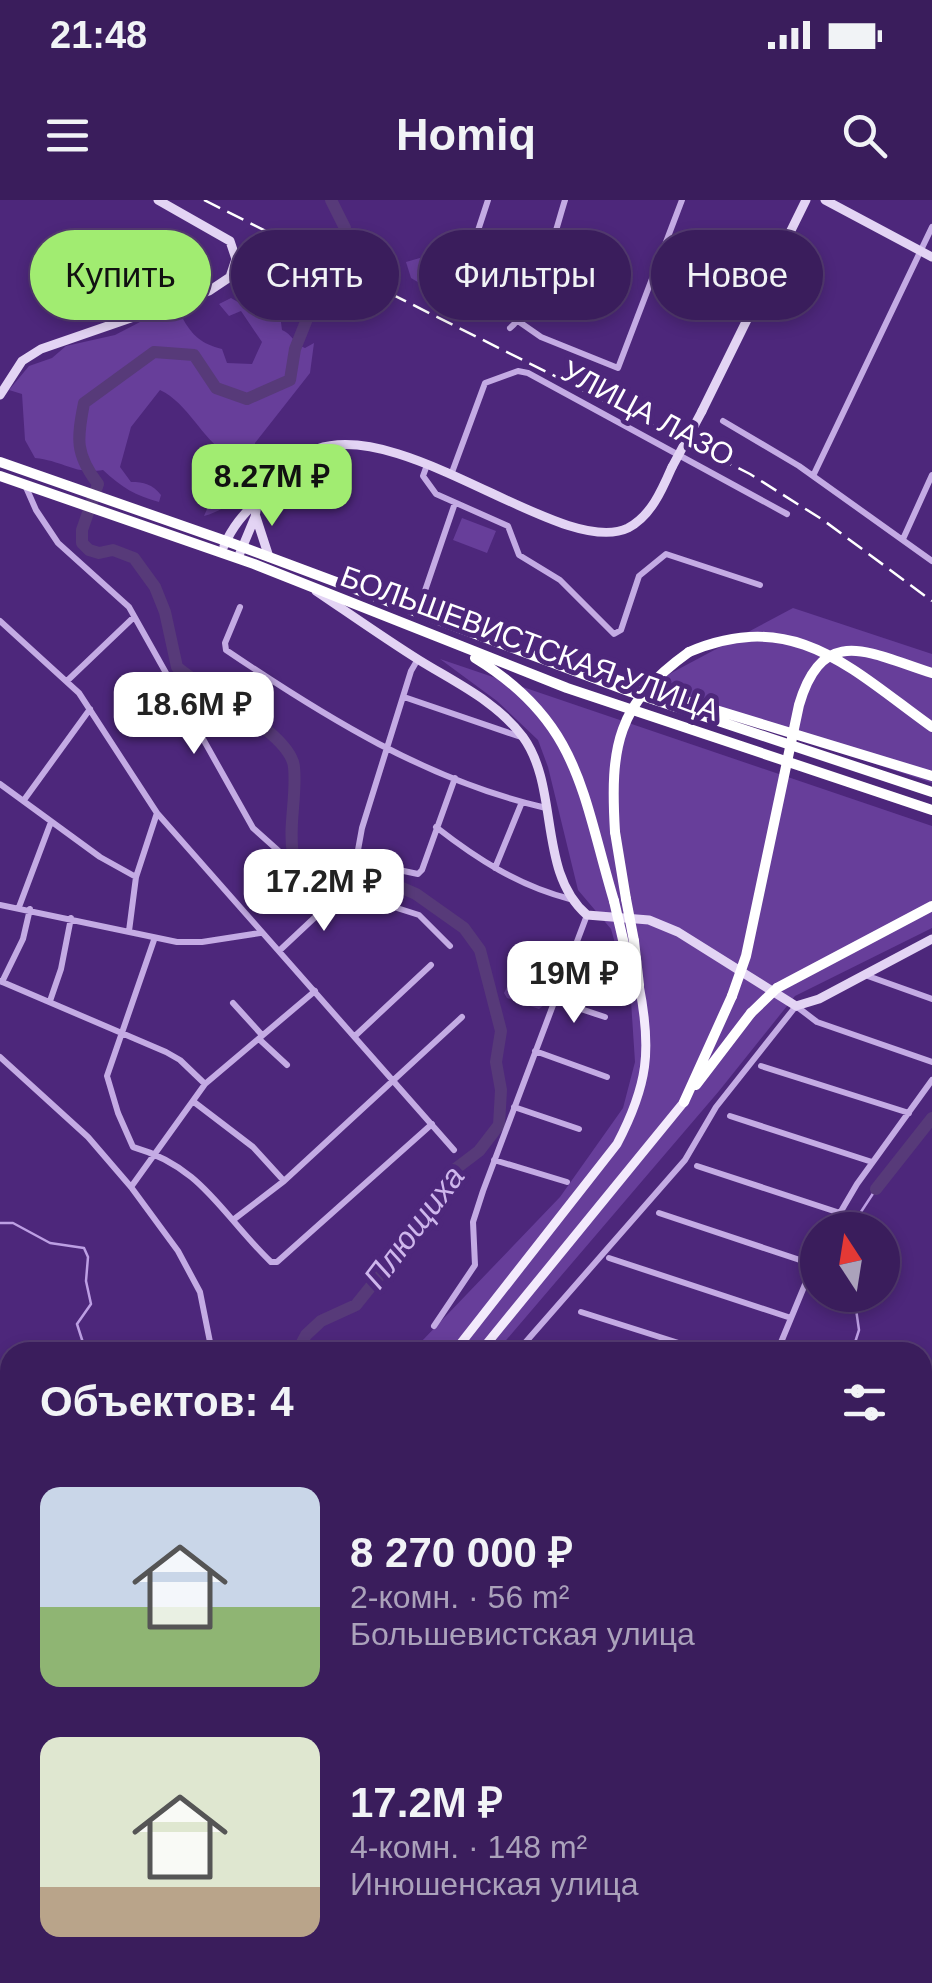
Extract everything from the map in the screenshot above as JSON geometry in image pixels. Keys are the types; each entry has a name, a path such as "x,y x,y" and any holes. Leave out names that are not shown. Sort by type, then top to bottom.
{"highway":[{"name":"БОЛЬШЕВИСТСКАЯ УЛИЦА","path":"0,462 226,541 240,553 312,588 567,688 932,810"},
{"name":"БОЛЬШЕВИСТСКАЯ УЛИЦА","path":"0,476 221,553 269,557 747,732 932,792"},
{"path":"620,900 612,789 616,752 627,716 644,689 688,652 716,640 747,636 778,636 811,645 839,660 932,727"},
{"path":"449,642 502,676 536,705 562,738 620,900 639,984"},
{"path":"684,1102 732,996 750,940 798,706 812,670 828,656 862,651 932,673"},
{"path":"527,654 927,774"},
{"path":"684,1102 750,1012 777,988 932,906"}],"main road":[{"path":"462,1342 617,1144 636,1107 646,1075 648,1039 639,984"},
{"path":"488,1342 684,1102"}],"street":[{"path":"0,395 22,361 41,349 209,291 230,277 236,259 230,241 158,200"},
{"path":"478,230 488,200"},
{"path":"510,328 518,321 551,246 565,200"},
{"name":"УЛИЦА ЛАЗО","path":"518,321 541,337 618,368 682,200"},
{"path":"221,553 234,526 280,473 321,447 338,444 374,448 427,464 578,528 610,532 629,527 658,496 806,200"},
{"path":"825,200 932,257"},
{"path":"813,476 932,227"},
{"name":"УЛИЦА ЛАЗО","path":"451,475 485,383 518,371 787,514"},
{"name":"УЛИЦА ЛАЗО","path":"723,421 813,476 932,561"},
{"path":"427,464 423,476 428,486 455,503 508,526 519,555 560,580 610,632 618,634 640,576 666,554 760,586"},
{"path":"903,539 932,475"},
{"path":"25,484 36,510 58,543 112,590 134,617 253,828 301,870 344,890 419,915 450,946"},
{"path":"240,553 256,517 258,499"},
{"path":"417,614 455,503"},
{"path":"256,517 269,557"},
{"path":"204,533 234,526"},
{"path":"312,588 418,660 489,702 523,738 535,761 570,899"},
{"path":"240,607 224,643 226,650 386,750 546,808"},
{"path":"68,680 134,617"},
{"path":"0,621 68,680 156,813 454,1150"},
{"path":"418,660 386,750 356,861 418,874 455,778"},
{"path":"404,697 523,738"},
{"path":"24,800 90,709"},
{"path":"0,784 100,857 136,877"},
{"path":"496,868 522,802"},
{"path":"129,931 136,877 156,813"},
{"path":"19,907 50,822"},
{"path":"436,826 472,856 548,893 570,899 586,915 649,920 678,932 817,1022 932,1062"},
{"path":"279,951 344,890"},
{"path":"0,905 129,931 154,940 202,942 260,933"},
{"path":"30,909 23,939 1,982 180,1060 205,1084"},
{"path":"434,1326 475,1264 473,1222 586,915"},
{"path":"50,1002 62,969 70,918"},
{"path":"526,1342 685,1160 716,1107 796,1006 932,939"},
{"path":"154,940 107,1076 108,1085 132,1146 186,1170 271,1262 277,1262 432,1124"},
{"path":"355,1036 432,966"},
{"path":"864,974 932,999"},
{"path":"132,1187 205,1084 314,992"},
{"path":"554,1000 605,1017"},
{"path":"233,1003 286,1065"},
{"path":"233,1220 284,1181 462,1017"},
{"path":"535,1051 607,1077"},
{"path":"0,1057 64,1112 132,1187 192,1273 210,1342"},
{"path":"761,1066 909,1113"},
{"path":"841,1212 932,1080"},
{"path":"194,1102 253,1146 284,1181"},
{"path":"514,1108 579,1129"},
{"path":"730,1116 872,1162"},
{"path":"494,1160 567,1182"},
{"path":"697,1166 837,1212"},
{"path":"658,1213 800,1260"},
{"path":"609,1258 791,1318"},
{"path":"781,1342 800,1295"},
{"path":"581,1312 676,1342"}],"shaded area":[{"path":"419,258 419,283 411,278 406,262"},
{"path":"231,298 231,315 229,316 219,304"},
{"path":"146,320 184,320 198,338 222,349 227,363 252,364 262,342 247,320 281,320 282,330 299,344 305,348 314,343 310,373 255,443 255,478 232,501 204,516 213,495 208,489 211,478 226,466 228,455 170,396 160,390 131,427 120,467 131,482 148,484 158,491 159,502 129,490 103,470 85,471 35,458 25,440 22,394 9,390 29,366 52,358 66,346 115,335"},
{"path":"462,518 496,531 487,553 453,540"},
{"path":"793,608 932,654 932,783 645,687"},
{"path":"440,659 932,826 932,928 795,996 505,1342 421,1342 560,1197 623,1108 635,1062 631,1001 611,929 578,890 538,740 497,701"},
{"path":"514,979 545,991 544,1005 539,1009 507,998 504,993"}],"waterway":[{"name":"Плющиха","path":"331,200 345,228"},
{"name":"Плющиха","path":"302,1342 321,1321 356,1305 428,1215 450,1173 479,1151 499,1125 501,1090 496,1062 501,1031 480,950 464,928 416,894 393,884 333,878 293,854 295,778 289,754 263,727 177,667 165,612 155,587 134,558 113,550 99,553 82,543 82,530 98,484 85,464 79,437 84,403 154,352 194,355 216,388 247,399 290,380 295,349 307,320"},
{"path":"876,1189 932,1118"},
{"path":"861,1212 876,1189"},
{"name":"Плющиха","path":"0,1223 13,1223 50,1243 84,1248 91,1304 77,1324 83,1342"},
{"path":"855,1342 859,1330 856,1312"}],"railway":[{"path":"204,200 750,474 823,520 932,601"}]}
